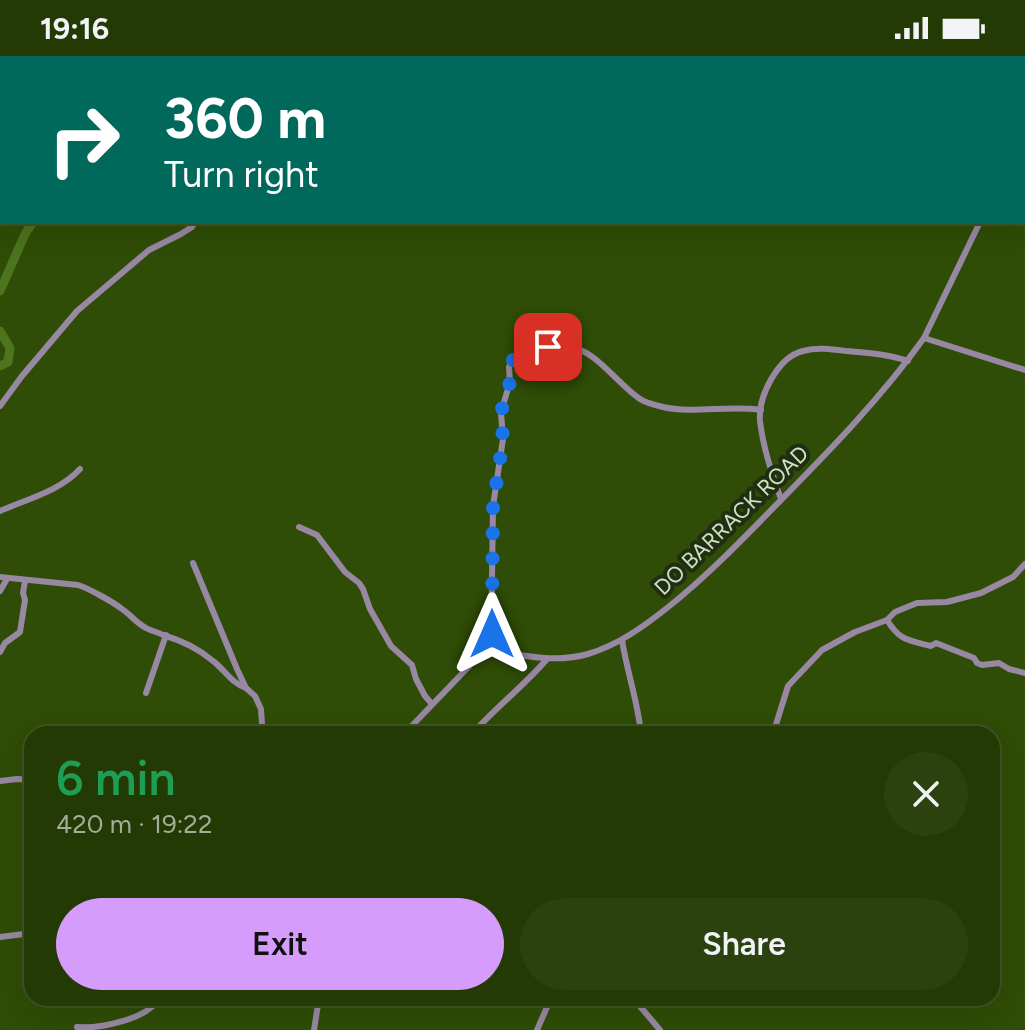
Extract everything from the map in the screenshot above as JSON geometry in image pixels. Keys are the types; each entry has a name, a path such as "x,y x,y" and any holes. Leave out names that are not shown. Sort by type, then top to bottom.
{"street":[{"path":"0,406 77,311 149,250 194,224"},
{"name":"DO BARRACK ROAD","path":"491,650 547,659 587,654 622,640 695,585 781,499 908,361 924,338 979,224"},
{"path":"924,338 1025,370"},
{"path":"411,726 478,657 491,650 493,506 503,439 501,412 513,360 548,347 567,346 580,350 606,368 643,401 664,408 761,410"},
{"path":"781,499 760,418 768,387 776,370 786,359 799,351 827,348 894,356 908,361"},
{"path":"0,511 42,494 80,469"},
{"path":"299,527 317,535 345,572 359,583 391,646 412,665 416,679 432,704"},
{"path":"193,563 246,688"},
{"path":"776,726 788,686 822,650 917,603 947,602 981,593 1013,577 1025,564"},
{"path":"0,591 3,578 88,588 123,609 147,629 166,635 213,660 231,679 255,696 261,709 263,726"},
{"path":"0,652 5,643 20,632 25,581"},
{"path":"887,620 904,639 931,646 942,644 974,658 982,665 999,663 1025,673"},
{"path":"146,693 166,635"},
{"path":"622,640 640,726"},
{"path":"480,726 547,659"},
{"path":"0,781 24,779"},
{"path":"0,937 24,934"},
{"path":"77,1027 100,1027 137,1016 155,1006"},
{"path":"314,1030 318,1006"},
{"path":"537,1030 548,1006"},
{"path":"640,1006 660,1030"}],"waterway":[{"path":"0,291 32,224"},
{"path":"0,331 10,348 8,362 0,366"}],"route":[{"path":"492,634 493,506 503,439 501,412 510,382 509,367 513,360 548,347"}]}
